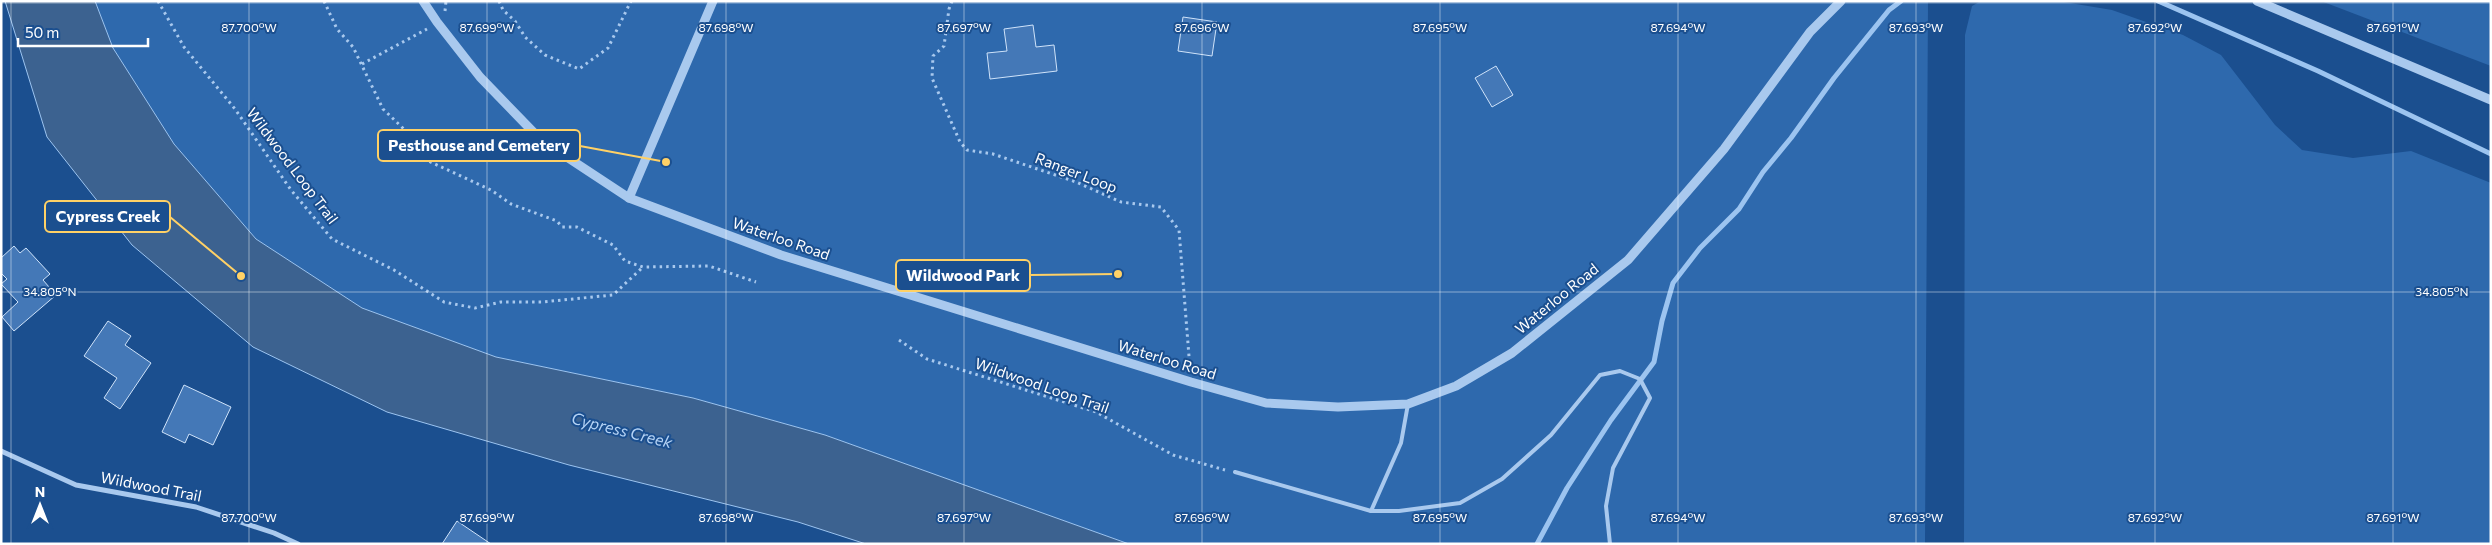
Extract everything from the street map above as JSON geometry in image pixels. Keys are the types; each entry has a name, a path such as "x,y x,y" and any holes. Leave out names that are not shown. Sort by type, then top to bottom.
{"street":[{"name":"Waterloo Road","path":"423,1 480,77 541,140 629,198 781,255 1191,382 1266,403 1338,407 1408,404 1456,386 1512,354 1628,260 1724,149 1810,32 1841,1"},
{"path":"629,198 713,1"},
{"path":"2257,1 2491,100"},
{"name":"Wildwood Trail","path":"1,451 76,485 196,507 274,532 298,544"}],"lane":[{"path":"1236,472 1372,511 1399,511 1460,503 1502,479 1551,435 1600,375 1620,371 1640,379 1650,398 1614,468 1606,506 1610,544"},
{"path":"1372,511 1401,443 1408,404"}],"path":[{"name":"Wildwood Loop Trail","path":"158,1 184,47 235,109 291,190 332,239 394,270 444,302 475,308 501,302 542,302 613,295 643,267"},
{"path":"324,1 337,29 352,47 362,64 383,109 409,134 424,159 491,190 511,204 557,221 562,227 577,227 613,246 625,261 643,267 709,266 756,282"},
{"path":"362,64 382,55 437,22 445,11 446,1"},
{"path":"499,1 503,10 515,21 525,37 544,55 579,69 608,48 631,1"},
{"name":"Ranger Loop","path":"952,1 949,9 944,46 933,56 932,78 960,142 967,150 993,154 1076,182 1121,202 1161,207 1178,230 1191,382"},
{"name":"Wildwood Loop Trail","path":"899,340 927,359 1096,412 1173,455 1236,472"}],"shaded area":[{"path":"95,1 1928,1 1925,544 1129,544 825,435 693,398 496,357 362,308 256,239 174,144 113,48"},
{"path":"1981,1 2058,1 2112,10 2183,35 2221,55 2275,125 2302,150 2353,158 2411,151 2491,183 2491,544 1964,544 1965,35 1972,6"},
{"path":"2321,1 2491,1 2491,66"}],"water":[{"name":"Cypress Creek","path":"5,1 95,1 113,48 174,144 256,239 362,308 496,357 693,398 825,435 1129,544 866,544 798,522 569,465 387,412 253,347 132,245 47,137"}],"building":[{"path":"1183,17 1217,22 1212,56 1178,51"},
{"path":"1033,25 1036,47 1054,45 1057,71 990,79 987,53 1007,51 1004,29"},
{"path":"1496,66 1513,95 1492,107 1475,78"},
{"path":"14,246 20,253 26,248 50,274 43,280 56,295 14,331 2,317 18,302 1,284 7,279 1,273 1,258"},
{"path":"108,321 131,336 125,345 151,363 120,409 104,398 117,378 84,356"},
{"path":"184,385 231,407 213,445 189,434 185,443 162,432"},
{"path":"457,521 491,544 442,544"}],"waterway":[{"path":"1537,544 1567,488 1611,420 1654,362 1662,321 1673,283 1700,248 1739,209 1763,172 1791,138 1834,78 1889,10 1901,1"},
{"path":"2158,1 2318,71 2491,154"}],"place":[{"name":"Pesthouse and Cemetery","path":"666,162"},
{"name":"Wildwood Park","path":"1118,274"},
{"name":"Cypress Creek","path":"241,276"}]}
